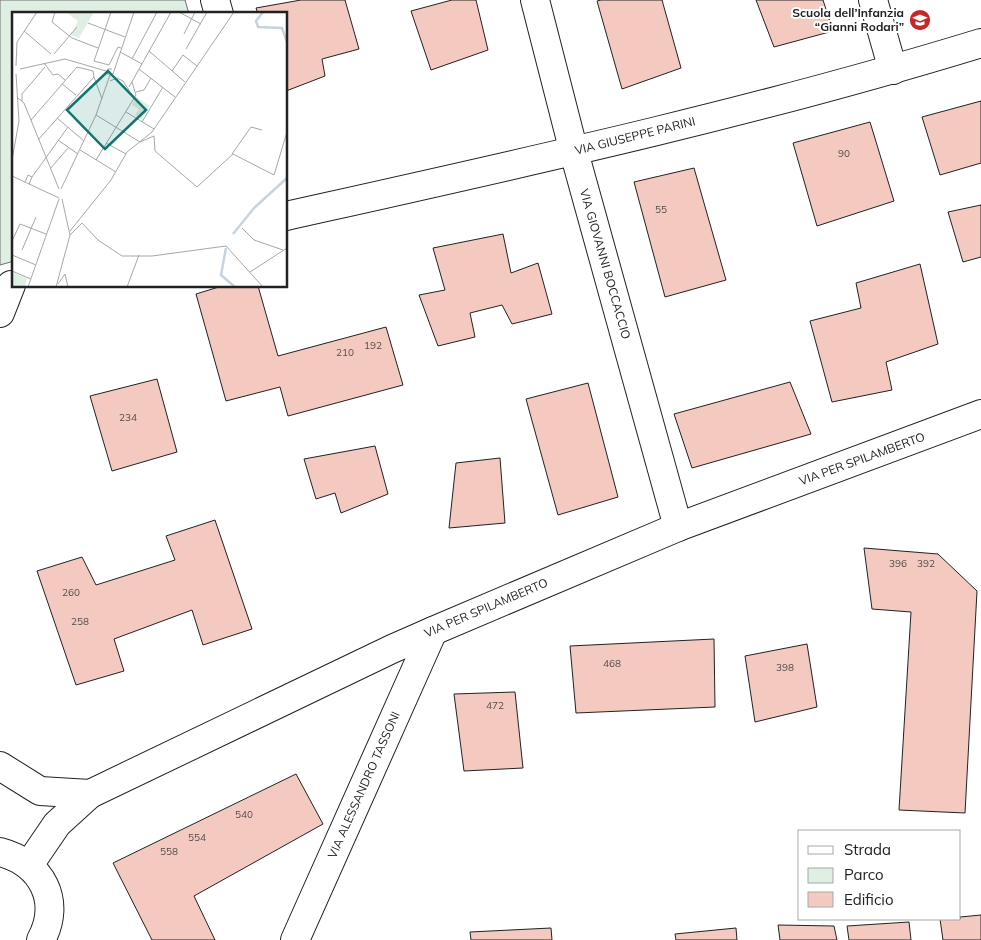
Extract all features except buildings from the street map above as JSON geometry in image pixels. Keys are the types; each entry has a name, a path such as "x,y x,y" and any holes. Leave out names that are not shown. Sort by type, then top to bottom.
{"street":[{"name":"VIA GIOVANNI BOCCACCIO","path":"535,0 574,152 678,527"},
{"path":"873,0 893,70"},
{"name":"VIA GIUSEPPE PARINI","path":"288,216 574,152 893,70 981,43"},
{"path":"0,313 8,286"},
{"name":"VIA PER SPILAMBERTO","path":"29,865 57,824 90,794 433,631 678,527 981,414"},
{"name":"VIA ALESSANDRO TASSONI","path":"295,940 433,631"},
{"path":"0,766 40,791 90,794"},
{"path":"0,852 13,856 29,865 41,879 48,895 50,912 46,930 41,940"}],"green space":[{"path":"0,0 185,0 188,12 12,12 12,262 0,265"}],"place":[{"name":"Scuola dell’Infanzia “Gianni Rodari”","path":"920,20"}]}
